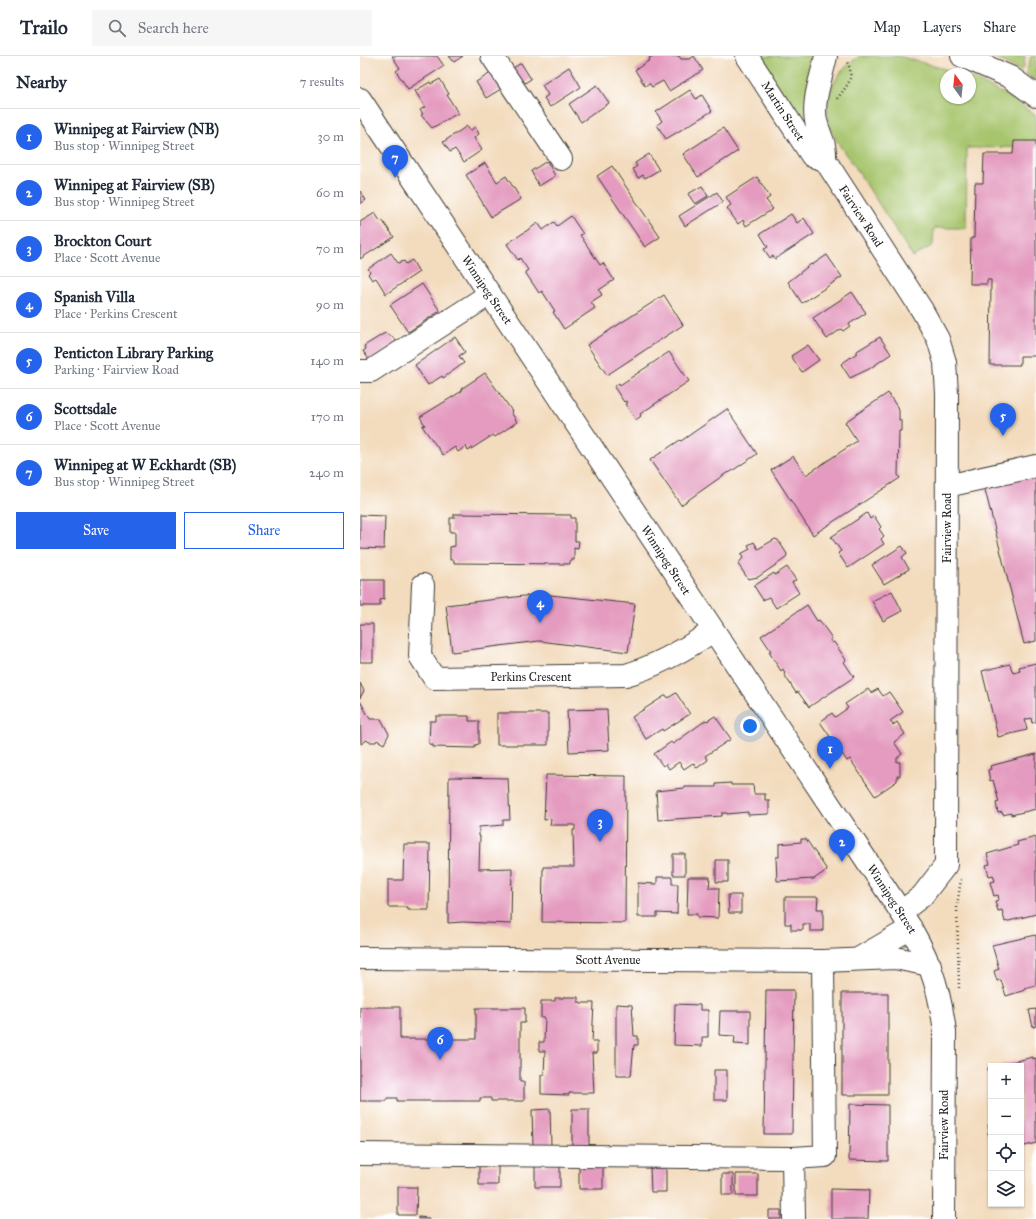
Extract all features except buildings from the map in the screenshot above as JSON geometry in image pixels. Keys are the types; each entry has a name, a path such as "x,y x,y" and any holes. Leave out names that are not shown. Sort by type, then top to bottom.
{"street":[{"path":"492,56 561,159"},
{"name":"Martin Street","path":"747,56 812,156 825,160"},
{"path":"825,160 826,147 816,121 815,101 826,56"},
{"path":"962,56 1010,77 1036,96"},
{"name":"Winnipeg Street","path":"360,99 906,920 930,965 942,1004 945,1032"},
{"name":"Fairview Road","path":"825,160 922,310 938,339 945,362 947,394 946,865 906,920"},
{"path":"360,371 371,371 490,294"},
{"path":"947,486 1036,466"},
{"name":"Perkins Crescent","path":"422,585 420,656 434,678 626,675 652,666 692,645 713,631"},
{"name":"Scott Avenue","path":"856,960 906,920"},
{"name":"Scott Avenue","path":"360,958 823,961 895,958 930,965"},
{"path":"360,1154 793,1158 825,1156 823,961"},
{"name":"Fairview Road","path":"944,1219 945,1032"},
{"path":"793,1158 794,1219"}],"green space":[{"path":"756,56 818,56 810,133"},
{"path":"860,56 899,56 942,68 940,68 940,104 976,104 976,80 1008,96 1036,116 1036,147 967,148 966,228 934,228 933,245 913,257 857,170 841,148 829,123 827,113 828,103 833,84 844,68"},
{"path":"992,56 1025,56 1024,67 1021,71"},
{"path":"1031,56 1036,56 1036,81 1026,74"}],"place":[{"name":"Winnipeg at W Eckhardt (SB)","path":"395,178"},
{"name":"Penticton Library Parking","path":"1003,436"},
{"name":"Spanish Villa","path":"540,623"},
{"name":"Winnipeg at Fairview (NB)","path":"830,769"},
{"name":"Brockton Court","path":"600,842"},
{"name":"Winnipeg at Fairview (SB)","path":"842,862"},
{"name":"Scottsdale","path":"440,1060"}]}
